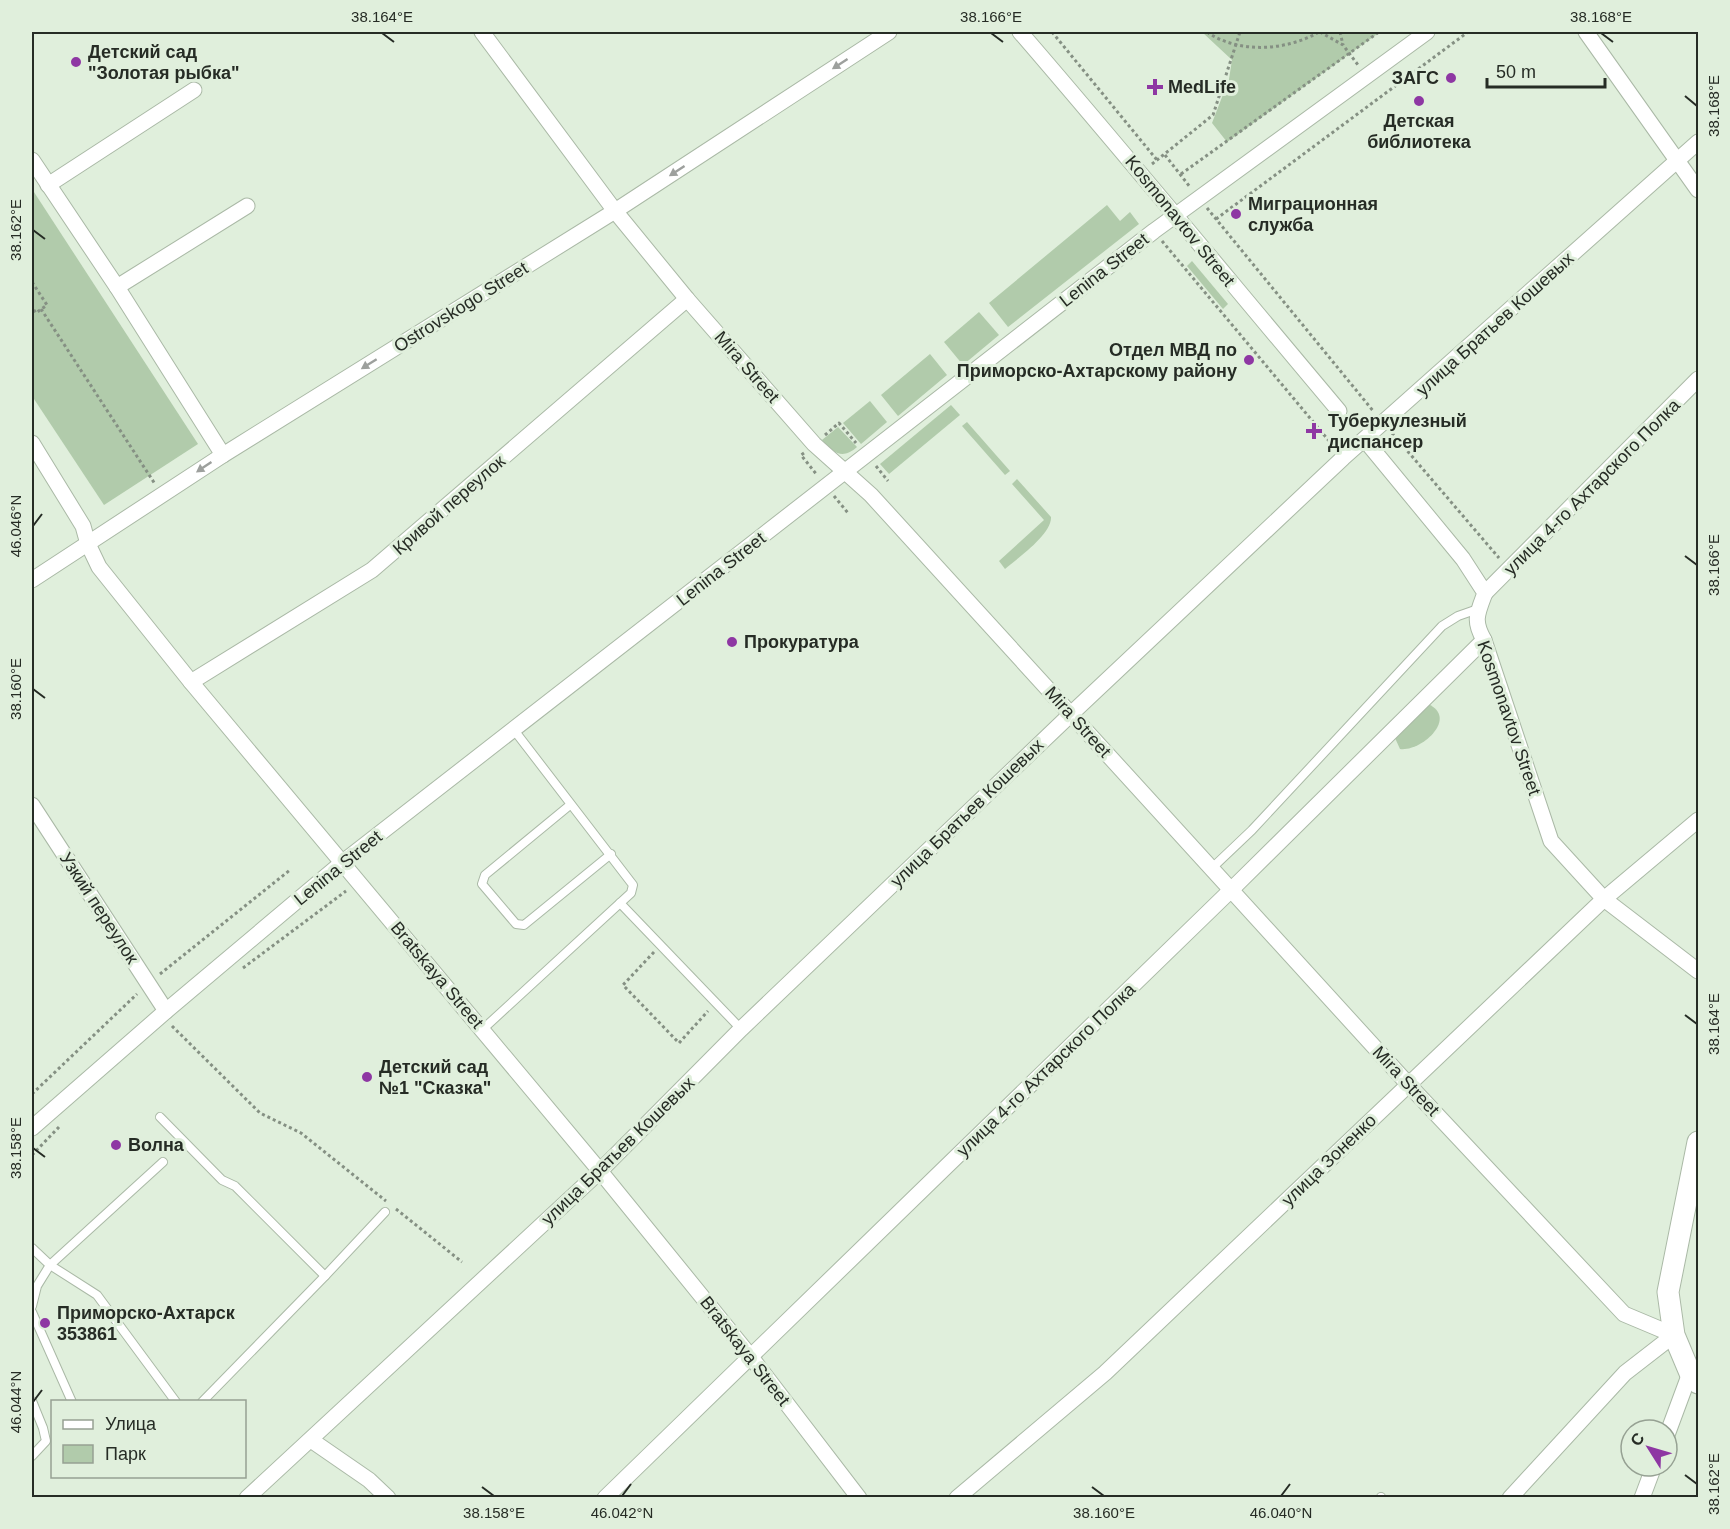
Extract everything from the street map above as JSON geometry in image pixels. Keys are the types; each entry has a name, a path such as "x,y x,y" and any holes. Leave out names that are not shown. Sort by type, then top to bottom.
{"street":[{"name":"Mira Street","path":"482,32 615,211 687,300 814,444 871,495 1408,1084 1624,1314 1674,1335"},
{"name":"Ostrovskogo Street","path":"32,580 223,455 615,211 889,32"},
{"name":"Kosmonavtov Street","path":"1020,32 1141,172 1339,411"},
{"name":"Lenina Street","path":"32,1128 168,1017 343,862 1154,231 1427,32"},
{"path":"1586,32 1698,190"},
{"path":"48,185 194,90"},
{"name":"улица Братьев Кошевых","path":"247,1497 600,1171 741,1029 1071,714 1343,459 1698,142"},
{"path":"32,160 117,287 223,455"},
{"path":"117,287 247,207"},
{"name":"Кривой переулок","path":"191,682 372,570 687,300"},
{"name":"улица 4-го Ахтарского Полка","path":"1485,594 1698,379"},
{"path":"1365,440 1463,559 1485,594 1478,609"},
{"name":"Bratskaya Street","path":"32,443 83,526 88,544 99,567 191,682 600,1171 751,1357 859,1497"},
{"name":"Kosmonavtov Street","path":"1478,609 1477,627 1484,640 1551,841 1604,899 1698,971"},
{"name":"улица 4-го Ахтарского Полка","path":"605,1497 1231,890 1484,640"},
{"name":"Узкий переулок","path":"32,805 168,1017"},
{"name":"улица Зоненко","path":"957,1497 1105,1373 1604,899 1698,820"},
{"path":"1675,1418 1694,1378 1674,1335 1668,1292 1688,1207 1698,1142"},
{"path":"1510,1497 1625,1373 1674,1335"},
{"path":"311,1440 369,1479 388,1497"},
{"path":"1642,1497 1649,1478"}],"lane":[{"path":"1212,868 1252,830 1442,626 1458,616 1478,609"},
{"path":"483,1029 620,903 631,892 633,885 611,854 570,805 567,796 514,730"},
{"path":"570,805 485,876 482,884 516,924 524,926 611,854"},
{"path":"620,903 741,1029"},
{"path":"160,1117 222,1180 235,1186 326,1276"},
{"path":"32,1306 34,1288 50,1265 163,1162"},
{"path":"202,1400 326,1276 386,1212"},
{"path":"32,1248 50,1265 97,1296 175,1400"},
{"path":"32,1312 72,1400"},
{"path":"32,1401 46,1441 32,1456"}],"path":[{"path":"1052,32 1157,161"},
{"path":"1207,32 1218,40 1236,45 1274,46 1302,41 1319,32 1343,45 1366,76"},
{"path":"1141,172 1213,115 1240,32"},
{"path":"1340,32 1343,45"},
{"path":"1180,174 1379,32"},
{"path":"1216,219 1468,32"},
{"path":"1165,155 1383,423 1509,570"},
{"path":"1154,231 1343,459"},
{"path":"32,282 47,305 36,313 32,307"},
{"path":"41,309 163,495"},
{"path":"243,968 344,892 354,890 361,885"},
{"path":"660,945 623,985 679,1043 716,1004"},
{"path":"168,1017 260,1113 301,1133 462,1262"},
{"path":"32,1155 64,1122"}],"green space":[{"path":"1202,32 1380,32 1227,142 1212,123 1229,79 1232,60"},
{"path":"32,189 198,444 104,505 32,396"},
{"path":"1107,205 1120,221 1130,212 1139,224 1008,327 989,303"},
{"path":"1192,261 1228,304 1223,309 1187,266"},
{"path":"979,312 999,335 963,365 944,342"},
{"path":"930,354 947,375 898,416 881,395"},
{"path":"870,401 887,422 861,444 843,423"},
{"path":"951,405 960,415 889,474 880,464"},
{"path":"967,422 1010,471 1005,475 962,426"},
{"path":"838,427 857,447 852,451 838,453 822,440"},
{"path":"1017,479 1051,517 1050,524 1040,538 1005,569 999,561 1044,520 1012,484"},
{"path":"1428,704 1437,710 1440,717 1434,733 1418,745 1409,749 1400,749 1395,738"}],"place":[{"name":"Детский сад \"Золотая рыбка\"","path":"76,62"},
{"name":"ЗАГС","path":"1451,78"},
{"name":"MedLife","path":"1155,87"},
{"name":"Детская библиотека","path":"1419,101"},
{"name":"Миграционная служба","path":"1236,214"},
{"name":"Отдел МВД по Приморско-Ахтарскому району","path":"1249,360"},
{"name":"Туберкулезный диспансер","path":"1314,431"},
{"name":"Прокуратура","path":"732,642"},
{"name":"Детский сад №1 \"Сказка\"","path":"367,1077"},
{"name":"Волна","path":"116,1145"},
{"name":"Приморско-Ахтарск 353861","path":"45,1323"}]}
